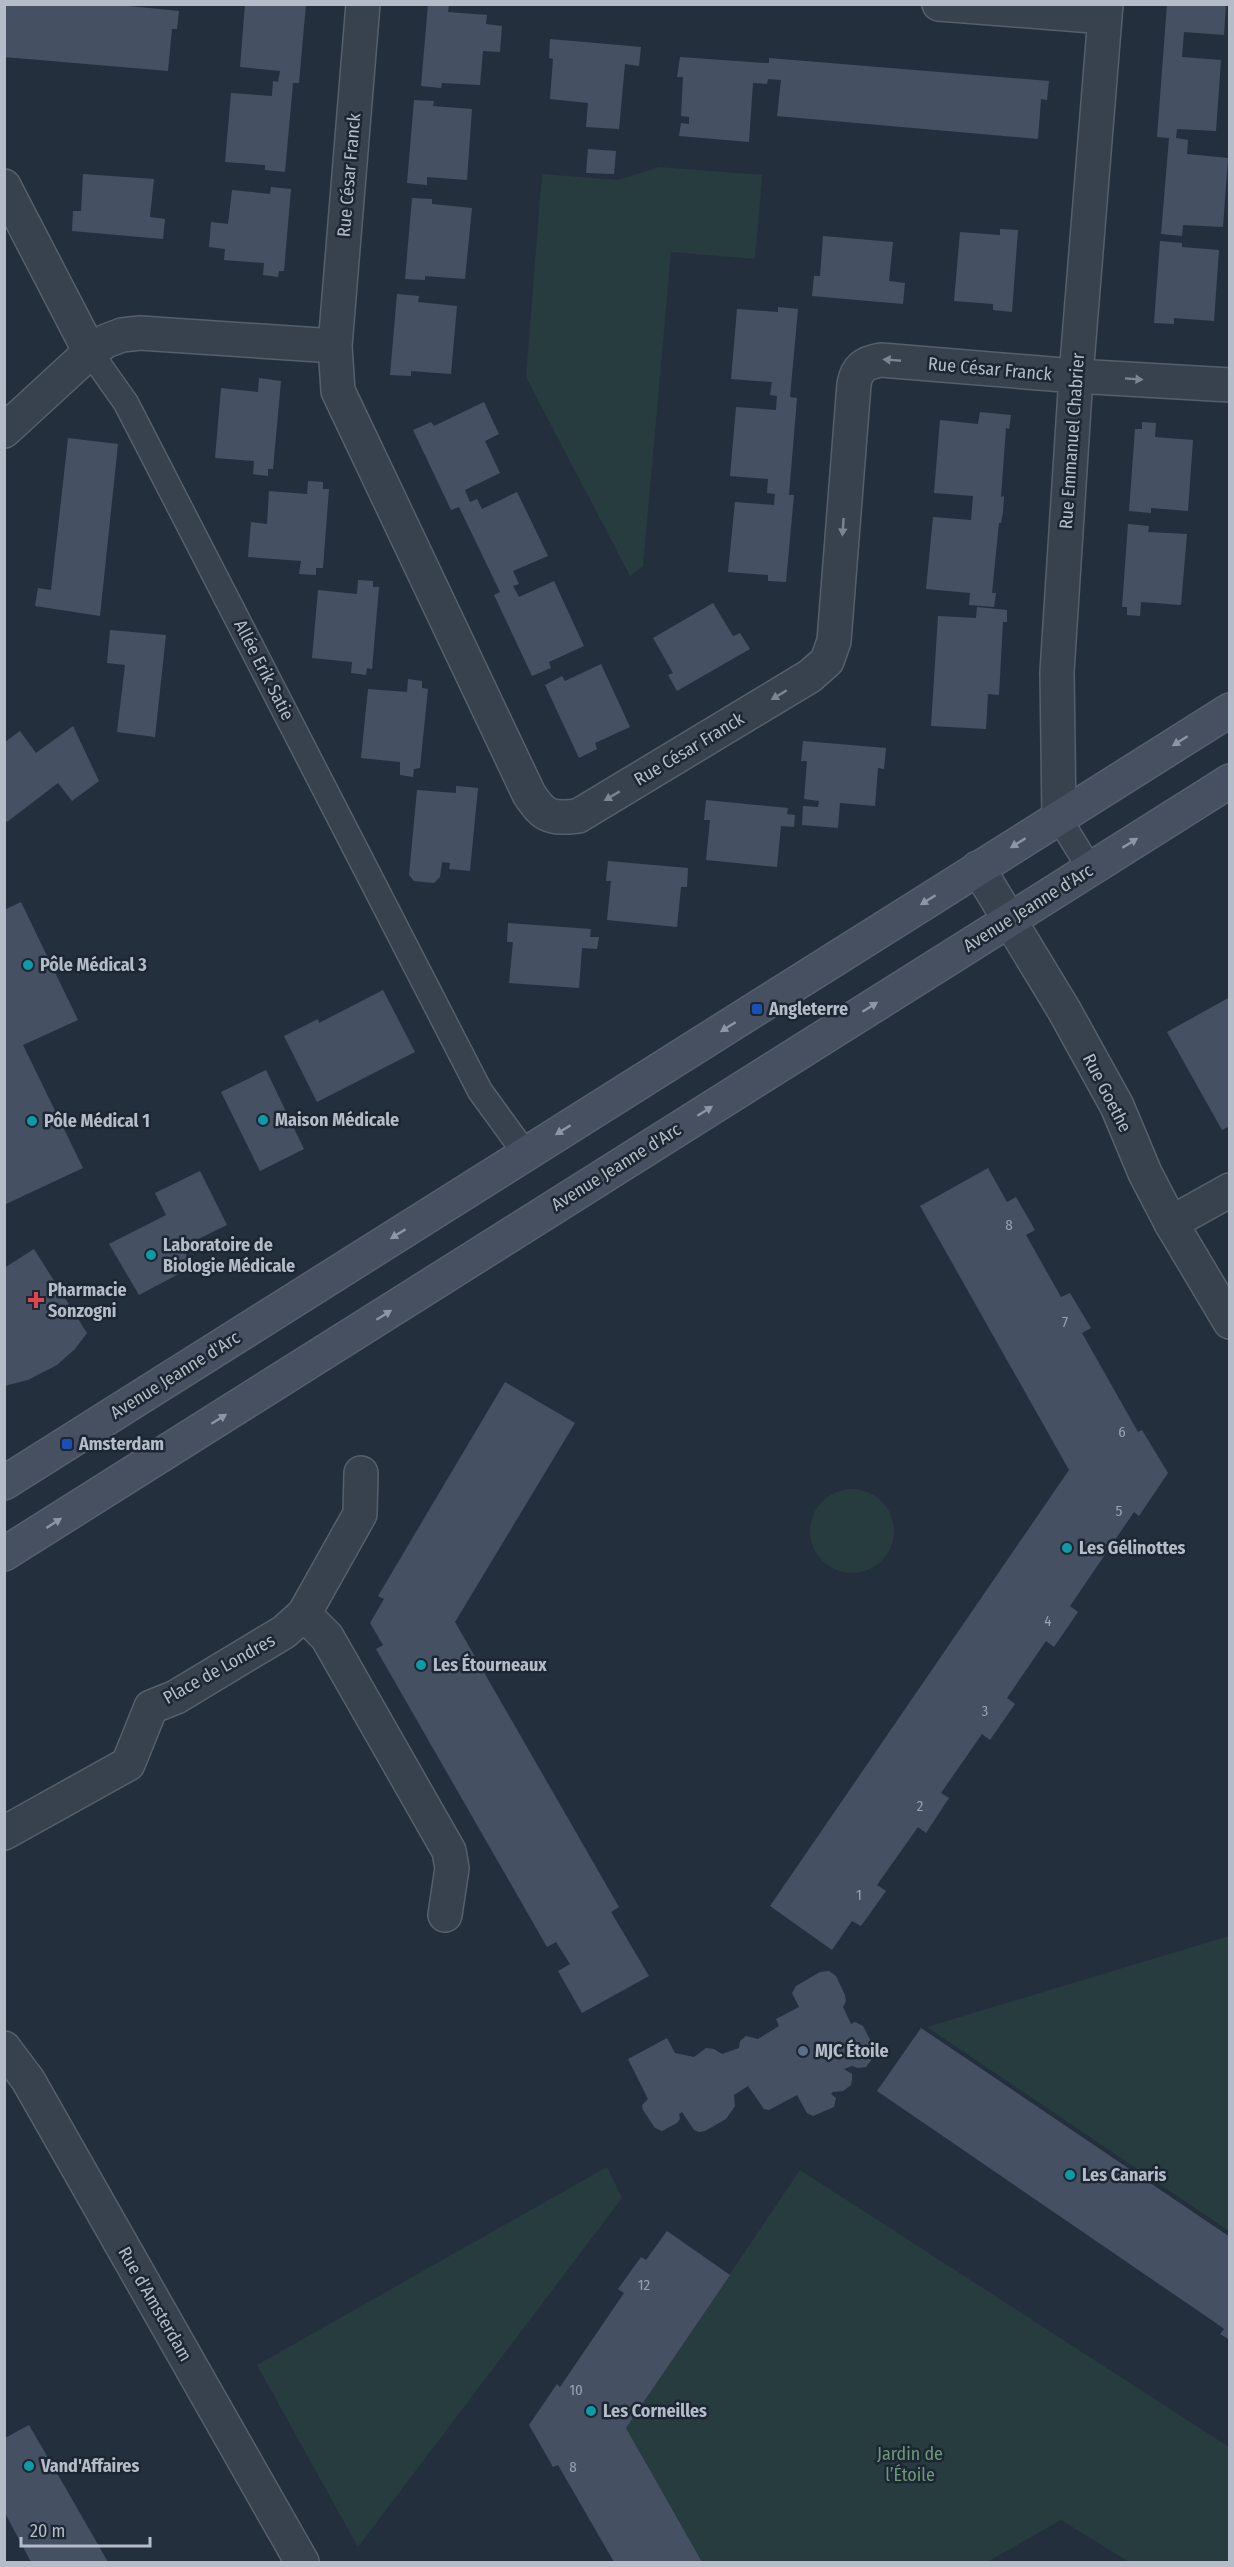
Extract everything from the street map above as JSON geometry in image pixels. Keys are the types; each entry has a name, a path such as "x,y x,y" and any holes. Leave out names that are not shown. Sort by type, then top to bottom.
{"main road":[{"name":"Avenue Jeanne d'Arc","path":"4,1483 1230,710"},
{"name":"Avenue Jeanne d'Arc","path":"4,1554 1230,781"}],"street":[{"name":"Rue César Franck","path":"363,4 335,346 338,392 530,794 541,812 558,818 578,816 810,676 827,661 834,641 854,384 857,371 867,362 881,360 1076,376"},
{"path":"940,5 1106,11"},
{"name":"Rue Emmanuel Chabrier","path":"1059,818 1057,672 1076,376 1106,11"},
{"name":"Allée Erik Satie","path":"4,186 90,352"},
{"path":"4,430 90,352 114,338 140,333 335,346"},
{"path":"1076,376 1230,385"},
{"name":"Rue Goethe","path":"978,868 1010,919 1117,1106 1145,1173 1230,1322"},
{"path":"1171,1222 1230,1190"},
{"name":"Place de Londres","path":"4,1833 128,1764 151,1707 176,1697 284,1632 304,1614 360,1514 361,1473"},
{"path":"304,1614 327,1636 450,1851 452,1868 445,1915"},
{"name":"Rue d'Amsterdam","path":"8,2060 28,2080 302,2562"}],"lane":[{"name":"Allée Erik Satie","path":"90,352 126,403 480,1091 525,1153"},
{"path":"1059,818 1090,869"}],"green space":[{"path":"659,167 762,175 762,179 755,259 671,252 643,566 630,576 526,377 542,174 618,180"},
{"path":"844,1489 860,1489 876,1496 887,1507 894,1523 891,1547 882,1561 860,1573 844,1573 828,1566 817,1555 810,1539 810,1523 817,1507 828,1496"},
{"path":"1229,1936 1229,2231 927,2027"},
{"path":"607,2167 622,2198 358,2547 257,2365"},
{"name":"Jardin de l’Étoile","path":"800,2170 1229,2447 1229,2562 1129,2562 1061,2520 987,2562 702,2562 626,2428"}],"building":[{"path":"4,4 109,4 179,11 177,29 172,29 168,71 4,57"},
{"path":"245,4 306,4 299,83 293,83 285,172 265,170 265,165 225,162 231,93 272,96 273,81 278,82 280,71 240,67"},
{"path":"428,4 449,4 448,12 487,15 486,24 502,26 500,52 483,51 480,85 442,83 441,88 421,86"},
{"path":"1167,4 1226,4 1224,35 1184,32 1182,57 1221,60 1216,131 1177,129 1176,138 1188,140 1187,154 1228,158 1223,227 1183,225 1182,236 1161,234 1169,138 1157,137"},
{"path":"550,39 641,47 639,66 625,64 619,129 586,127 588,103 550,99 553,59 549,58"},
{"path":"680,57 764,63 769,63 769,58 1049,81 1047,100 1041,99 1038,139 777,116 781,80 768,79 767,84 753,83 749,142 679,136 681,123 689,124 689,117 681,116 683,77 677,77"},
{"path":"414,100 434,101 433,106 472,109 467,180 427,177 427,185 407,183"},
{"path":"588,149 616,151 614,174 586,173"},
{"path":"83,174 154,179 150,217 165,219 163,239 72,231 73,211 81,211"},
{"path":"271,187 291,189 284,271 279,271 278,277 263,275 264,263 224,260 225,249 209,247 211,222 228,224 232,190 270,194"},
{"path":"412,198 432,199 432,204 472,208 465,279 425,276 425,280 405,279"},
{"path":"1000,229 1018,230 1012,312 993,310 993,304 954,301 960,232 1000,235"},
{"path":"823,236 893,242 889,281 905,283 903,304 812,296 814,276 820,276"},
{"path":"1160,241 1182,243 1182,247 1219,250 1214,321 1174,318 1174,324 1154,323"},
{"path":"397,294 419,296 418,302 457,306 451,374 411,371 411,376 390,375"},
{"path":"778,307 798,309 790,397 797,398 789,495 794,495 786,582 768,581 768,575 728,572 735,502 774,505 775,494 767,493 768,479 730,476 736,407 776,410 777,396 770,395 772,382 731,379 737,309 778,312"},
{"path":"259,378 281,381 273,469 268,469 268,476 253,474 254,461 215,458 221,388 258,392"},
{"path":"484,402 499,434 485,441 500,473 465,490 470,502 477,499 482,509 517,492 548,556 513,571 519,584 513,586 519,597 554,581 584,646 549,662 551,668 532,676 494,595 500,592 459,507 451,510 413,430 431,422 434,426"},
{"path":"980,412 1011,415 1009,429 1006,428 1001,497 1004,496 1003,512 1001,523 999,523 992,593 996,593 994,607 969,605 970,593 926,589 933,517 971,520 973,496 934,493 940,420 978,424"},
{"path":"1142,422 1156,423 1155,437 1193,440 1188,511 1151,508 1151,513 1129,511 1135,429 1142,429"},
{"path":"68,438 118,444 100,616 35,606 38,588 51,590"},
{"path":"308,481 323,482 323,489 329,489 323,568 316,568 316,575 299,574 301,561 248,557 251,522 267,524 269,491 307,494"},
{"path":"1128,524 1149,526 1148,532 1187,534 1181,605 1141,602 1140,616 1127,615 1127,607 1122,607"},
{"path":"358,580 373,581 373,587 379,587 372,669 367,668 366,675 351,673 352,662 312,658 318,590 357,594"},
{"path":"713,603 733,636 740,633 750,649 677,691 668,675 673,673 653,638"},
{"path":"977,607 1007,610 1007,622 1003,622 999,695 988,694 986,729 931,726 938,616 976,618"},
{"path":"110,630 166,635 155,737 117,732 125,665 107,663"},
{"path":"601,664 630,727 595,743 597,749 579,758 545,685 562,676 565,681"},
{"path":"408,679 422,681 422,688 428,689 420,768 414,769 413,777 400,775 400,762 361,758 368,689 407,692"},
{"path":"73,726 99,781 72,801 58,783 7,822 5,819 5,742 20,731 36,753"},
{"path":"803,741 886,748 884,769 878,768 875,806 840,803 838,828 802,825 803,806 818,807 819,801 804,799 807,761 801,761"},
{"path":"456,786 478,788 470,871 449,869 450,863 442,862 440,877 434,883 414,881 409,875 417,790 456,793"},
{"path":"706,800 788,808 787,814 795,815 794,827 781,826 777,867 706,860 710,820 704,820"},
{"path":"608,861 688,868 687,887 681,887 677,927 607,920 611,881 606,881"},
{"path":"21,902 78,1020 23,1045 83,1168 4,1205 4,910"},
{"path":"508,923 591,929 590,937 599,937 597,949 582,948 579,988 509,983 513,942 507,942"},
{"path":"383,990 415,1052 317,1102 284,1036 318,1019 319,1023"},
{"path":"1230,997 1230,1126 1222,1130 1167,1032"},
{"name":"Maison Médicale","path":"266,1070 304,1149 260,1171 221,1092"},
{"name":"Les Gélinottes","path":"988,1168 1007,1202 1016,1197 1035,1230 1026,1235 1061,1297 1070,1293 1091,1328 1082,1333 1138,1432 1142,1430 1168,1473 1139,1516 1134,1512 1070,1606 1078,1612 1054,1647 1046,1641 1007,1698 1015,1704 990,1740 982,1734 941,1793 949,1798 926,1833 918,1827 877,1885 886,1891 861,1926 852,1921 832,1950 770,1906 1069,1470 920,1206"},
{"path":"200,1171 227,1225 182,1247 192,1267 139,1295 109,1244 166,1215 155,1193"},
{"name":"Pharmacie Sonzogni","path":"34,1249 87,1333 75,1349 57,1365 28,1380 4,1386 4,1268"},
{"name":"Les Étourneaux","path":"505,1382 575,1423 455,1622 619,1907 611,1912 649,1976 582,2013 558,1971 570,1964 556,1942 547,1947 376,1649 383,1645 370,1623 384,1599 378,1596"},
{"name":"MJC Étoile","path":"829,1971 836,1976 845,1995 846,2001 843,2007 851,2024 855,2022 863,2026 877,2053 866,2067 852,2066 844,2069 852,2074 851,2085 843,2091 831,2094 836,2098 834,2107 813,2116 807,2113 797,2095 769,2110 764,2109 748,2086 734,2095 735,2106 726,2119 705,2131 694,2130 682,2112 679,2114 680,2119 677,2123 662,2131 655,2128 643,2110 642,2105 648,2099 628,2059 667,2038 675,2053 694,2057 706,2048 714,2049 722,2054 739,2048 740,2041 746,2036 758,2039 779,2026 776,2019 799,2007 792,1993 796,1986 820,1972"},
{"name":"Les Canaris","path":"921,2028 1230,2237 1230,2340 1220,2334 1224,2329 1213,2321 877,2091"},
{"name":"Les Corneilles","path":"667,2231 730,2275 626,2428 702,2562 614,2562 558,2465 553,2467 529,2425 557,2384 560,2387 624,2293 618,2289 641,2257 646,2260"},
{"name":"Vand'Affaires","path":"29,2425 108,2562 31,2562 5,2513 5,2438"}],"place":[{"name":"Pôle Médical 3","path":"28,965"},
{"name":"Angleterre","path":"757,1009"},
{"name":"Maison Médicale","path":"263,1120"},
{"name":"Pôle Médical 1","path":"32,1121"},
{"name":"Laboratoire de Biologie Médicale","path":"151,1255"},
{"name":"Pharmacie Sonzogni","path":"36,1300"},
{"name":"Amsterdam","path":"67,1444"},
{"name":"Les Gélinottes","path":"1067,1548"},
{"name":"Les Étourneaux","path":"421,1665"},
{"name":"MJC Étoile","path":"803,2051"},
{"name":"Les Canaris","path":"1070,2175"},
{"name":"Les Corneilles","path":"591,2411"},
{"name":"Vand'Affaires","path":"29,2466"}]}
